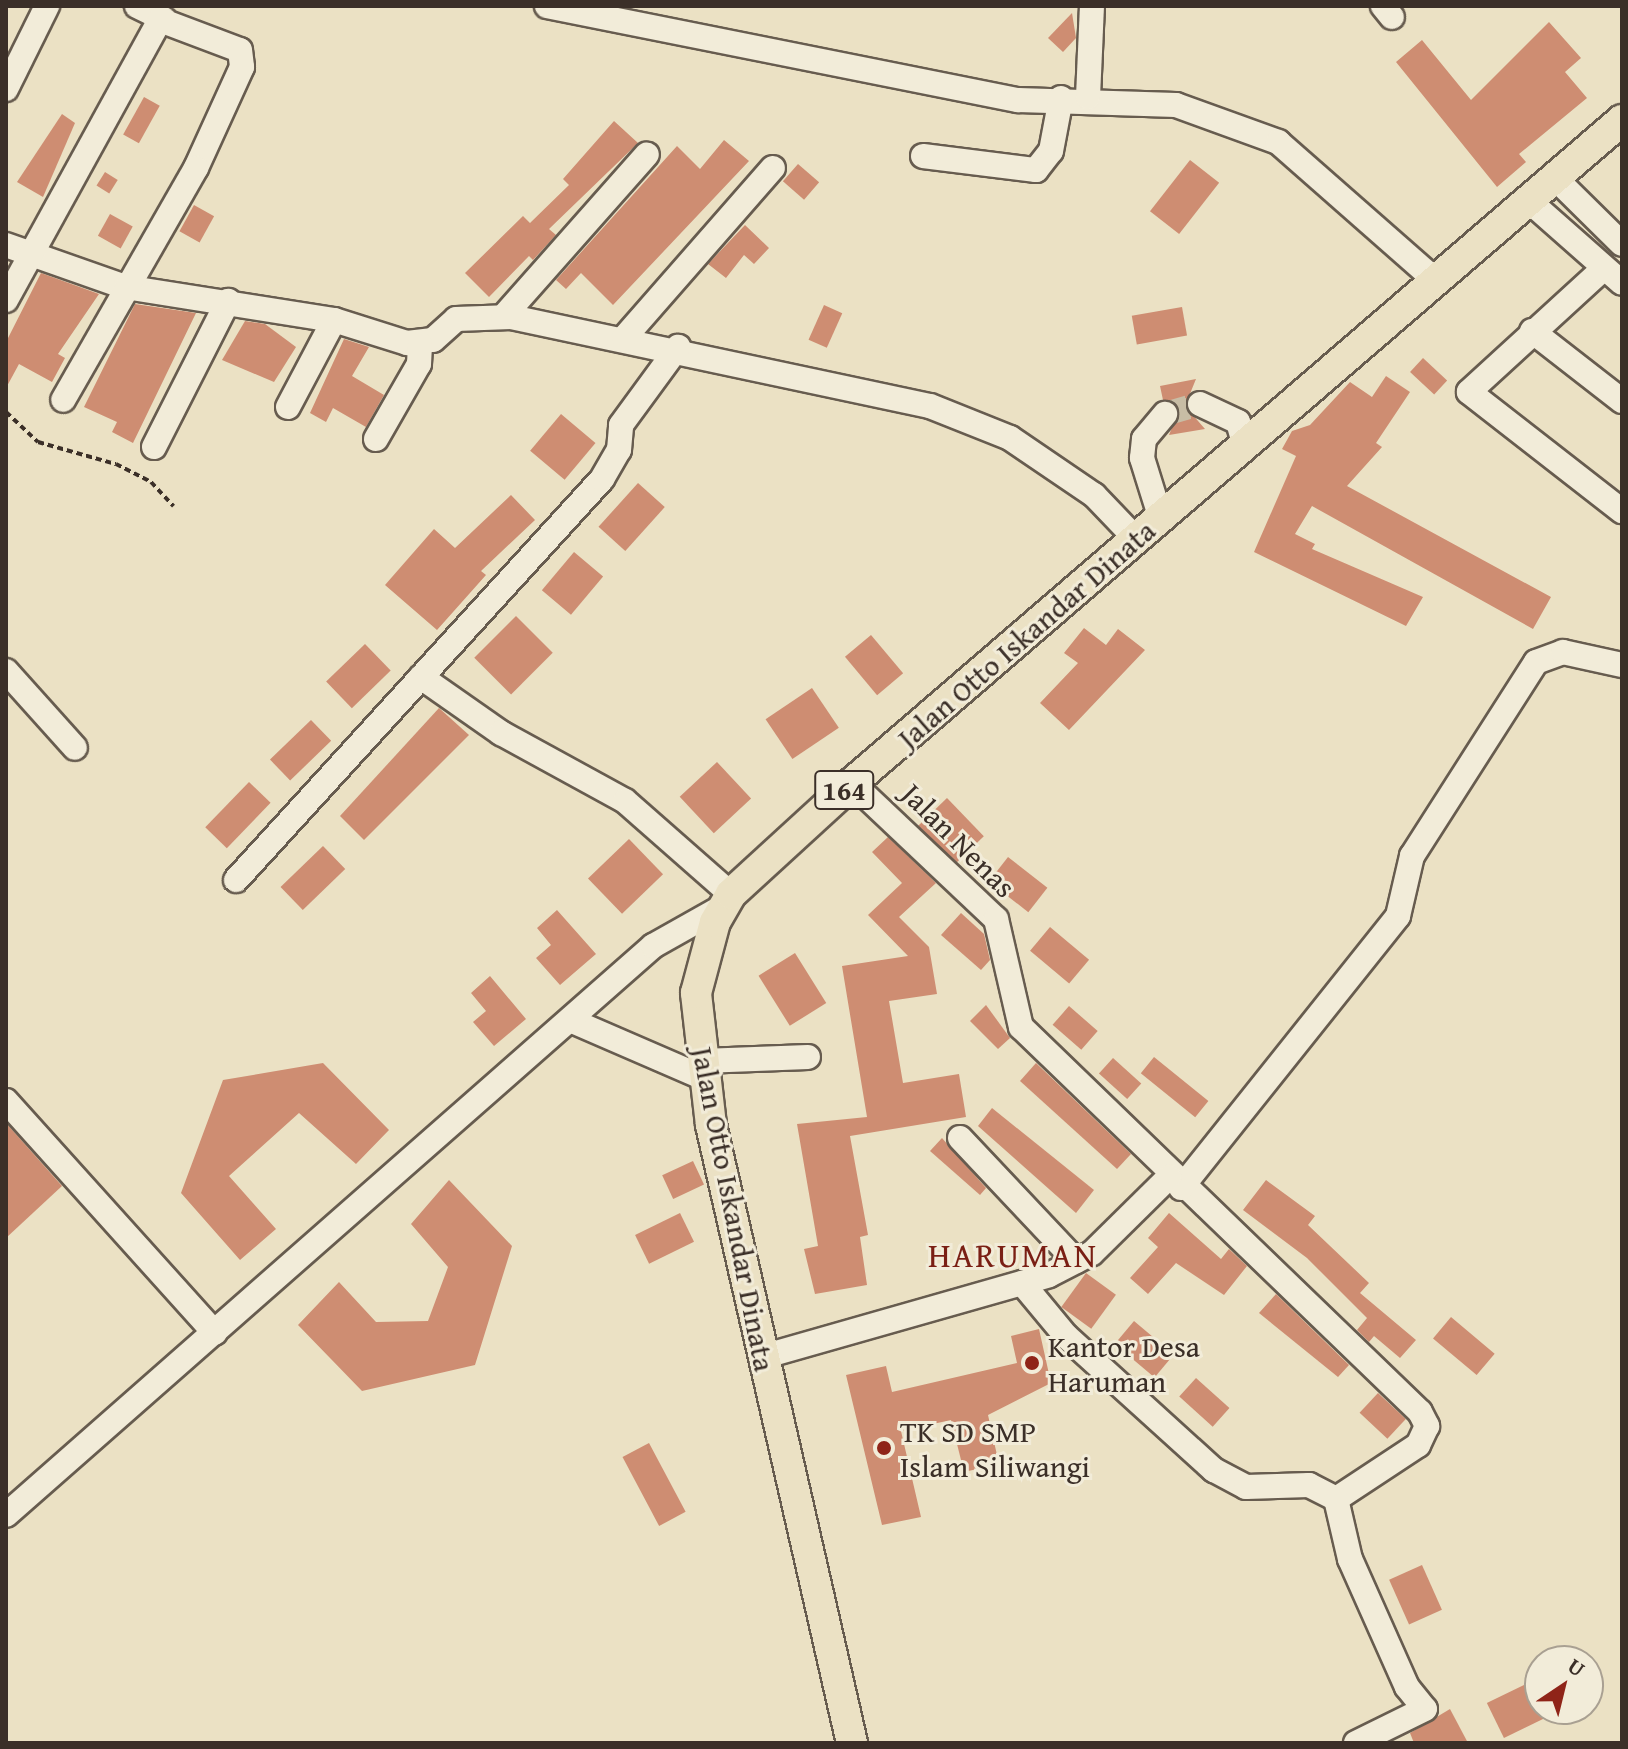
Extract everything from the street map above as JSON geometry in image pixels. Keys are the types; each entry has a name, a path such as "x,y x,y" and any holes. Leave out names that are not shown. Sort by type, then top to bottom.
{"main road":[{"name":"Jalan Otto Iskandar Dinata","path":"852,1743 762,1357 703,1070 701,952 727,900 852,783 1622,120"}],"street":[{"path":"6,89 47,6"},
{"path":"63,400 125,287 196,168 242,67 240,50 137,6"},
{"path":"547,6 1018,100 1088,97 1176,105 1278,142 1435,280"},
{"path":"1088,97 1092,6"},
{"path":"6,300 164,19"},
{"path":"923,156 1036,170 1051,151 1061,98"},
{"path":"503,317 647,154"},
{"path":"624,338 773,168"},
{"path":"1554,177 1622,244"},
{"path":"1528,200 1613,276 1532,331 1474,380 1472,397 1622,511"},
{"path":"6,245 125,287 334,320 420,344"},
{"path":"154,447 228,301"},
{"path":"376,439 419,364 420,344 449,321 503,317 678,347 930,406 1010,438 1094,495 1137,540"},
{"path":"288,407 334,320"},
{"path":"1532,331 1622,401"},
{"path":"236,880 614,464 621,425 678,347"},
{"path":"1200,404 1238,422 1245,446"},
{"path":"1161,519 1142,458 1144,439 1165,414"},
{"path":"762,1357 1022,1283 1076,1261 1175,1182 1398,916 1412,856 1536,662 1563,652 1622,665"},
{"path":"6,671 75,748"},
{"path":"6,1515 653,946 727,900 625,801 501,733 421,677"},
{"name":"Jalan Nenas","path":"852,783 996,919 1019,1023 1175,1182 1407,1398 1427,1426 1418,1445 1386,1473 1336,1499"},
{"path":"570,1020 703,1070 808,1057"},
{"path":"6,1101 215,1333"},
{"path":"960,1138 1049,1225 1076,1261"},
{"path":"1022,1283 1066,1336 1214,1470 1246,1487 1309,1485 1336,1499 1350,1559 1407,1687 1425,1709 1356,1743"}],"path":[{"path":"6,412 38,442 116,464 151,482 173,506"}],"building":[{"path":"1072,13 1076,38 1063,52 1048,38"},
{"path":"1549,22 1581,58 1565,72 1587,98 1519,154 1526,162 1497,187 1396,62 1422,40 1471,100"},
{"path":"144,97 160,106 139,143 123,135"},
{"path":"62,114 75,123 43,197 17,182"},
{"path":"614,121 638,143 549,229 556,235 533,260 529,256 489,297 465,273 523,216 530,223 569,185 563,179"},
{"path":"724,140 749,161 613,305 581,273 566,289 556,280 677,146 700,169"},
{"path":"1190,160 1219,183 1179,234 1150,211"},
{"path":"798,164 819,182 804,200 783,181"},
{"path":"105,172 118,180 109,194 97,186"},
{"path":"194,205 214,216 200,242 179,231"},
{"path":"110,214 133,227 121,248 98,236"},
{"path":"745,225 769,248 754,264 744,255 726,278 708,264"},
{"path":"41,273 99,294 58,354 65,358 52,382 19,364 6,388 6,342"},
{"path":"135,304 196,313 133,443 112,432 117,422 84,407"},
{"path":"824,305 842,313 827,348 809,340"},
{"path":"1182,307 1187,336 1137,344 1132,316"},
{"path":"245,321 265,324 296,347 274,382 222,360"},
{"path":"344,339 369,347 352,376 384,395 366,427 333,408 326,422 310,413"},
{"path":"1423,358 1447,381 1434,394 1410,372"},
{"path":"1386,376 1410,392 1376,443 1382,447 1347,486 1551,597 1533,629 1312,506 1295,534 1315,544 1312,549 1423,597 1406,626 1254,552 1296,456 1282,449 1292,431 1310,425 1350,382 1372,397"},
{"path":"1196,379 1185,406 1205,429 1169,435 1179,410 1163,400 1160,386"},
{"path":"561,414 595,443 565,480 530,451"},
{"path":"638,483 665,507 625,551 599,527"},
{"path":"511,495 535,520 481,571 486,575 437,630 385,585 434,529 455,548"},
{"path":"574,552 603,576 571,615 542,590"},
{"path":"516,616 553,653 511,694 474,658"},
{"path":"1084,628 1106,645 1118,629 1145,650 1069,730 1040,703 1078,663 1064,653"},
{"path":"871,635 903,673 877,695 845,657"},
{"path":"365,644 391,671 352,708 326,682"},
{"path":"812,688 839,728 792,759 766,719"},
{"path":"439,708 469,735 364,840 340,816"},
{"path":"311,720 331,741 290,780 270,760"},
{"path":"717,762 751,799 714,833 680,797"},
{"path":"249,782 271,803 227,848 205,827"},
{"path":"947,798 984,836 955,864 918,826"},
{"path":"888,837 936,883 899,917 929,947 937,994 889,1001 903,1083 959,1074 966,1117 850,1136 868,1235 860,1237 867,1285 815,1294 804,1249 818,1246 797,1124 867,1117 842,966 908,956 868,915 902,883 872,852"},
{"path":"629,839 663,874 622,914 588,879"},
{"path":"323,846 345,869 303,910 281,887"},
{"path":"1008,857 1047,888 1028,912 989,881"},
{"path":"557,910 596,954 560,985 536,958 551,945 537,928"},
{"path":"961,913 984,934 990,960 981,970 941,935"},
{"path":"1050,927 1089,960 1069,984 1030,951"},
{"path":"795,953 826,1003 790,1026 759,976"},
{"path":"490,976 526,1019 494,1046 473,1022 486,1011 471,993"},
{"path":"986,1005 1010,1038 998,1049 970,1021"},
{"path":"1069,1006 1098,1031 1081,1050 1053,1025"},
{"path":"1154,1057 1208,1101 1195,1117 1141,1073"},
{"path":"1113,1058 1141,1083 1127,1099 1099,1074"},
{"path":"323,1063 389,1130 356,1164 299,1113 229,1176 276,1229 240,1260 181,1193 223,1080"},
{"path":"1036,1063 1131,1154 1117,1169 1020,1081"},
{"path":"992,1108 1094,1190 1076,1213 978,1126"},
{"path":"6,1123 62,1186 6,1238"},
{"path":"942,1138 986,1188 980,1195 930,1151"},
{"path":"693,1161 704,1185 673,1199 662,1175"},
{"path":"449,1180 512,1246 475,1365 362,1391 298,1325 339,1282 376,1322 428,1321 448,1267 411,1224"},
{"path":"1266,1180 1315,1216 1308,1225 1369,1283 1360,1293 1416,1340 1400,1358 1374,1336 1369,1342 1357,1330 1367,1318 1307,1258 1243,1210"},
{"path":"680,1213 694,1242 649,1264 635,1235"},
{"path":"1169,1213 1221,1259 1229,1249 1247,1266 1224,1295 1176,1263 1148,1294 1130,1278 1158,1247 1148,1238"},
{"path":"1086,1273 1116,1295 1091,1329 1061,1307"},
{"path":"1276,1294 1349,1365 1338,1377 1259,1313"},
{"path":"1451,1317 1495,1354 1477,1375 1433,1338"},
{"path":"1134,1321 1174,1354 1155,1377 1115,1344"},
{"name":"TK SD SMP Islam Siliwangi","path":"1039,1329 1051,1383 988,1415 999,1464 964,1472 951,1420 901,1431 921,1517 882,1525 846,1375 886,1366 892,1392 1017,1363 1011,1336"},
{"path":"1196,1378 1229,1408 1213,1427 1179,1397"},
{"path":"1378,1393 1406,1419 1387,1439 1360,1413"},
{"path":"649,1443 686,1512 659,1526 623,1457"},
{"path":"1422,1565 1442,1610 1409,1624 1389,1580"},
{"path":"1524,1685 1524,1725 1531,1725 1504,1738 1487,1703"},
{"path":"1450,1709 1468,1743 1414,1743 1410,1733"}],"tunnel":[{"path":"1165,414 1200,404"}],"place":[{"name":"Kantor Desa Haruman","path":"1032,1363"},
{"name":"TK SD SMP Islam Siliwangi","path":"884,1448"}],"district":[{"name":"HARUMAN","path":"1013,1255"}]}
